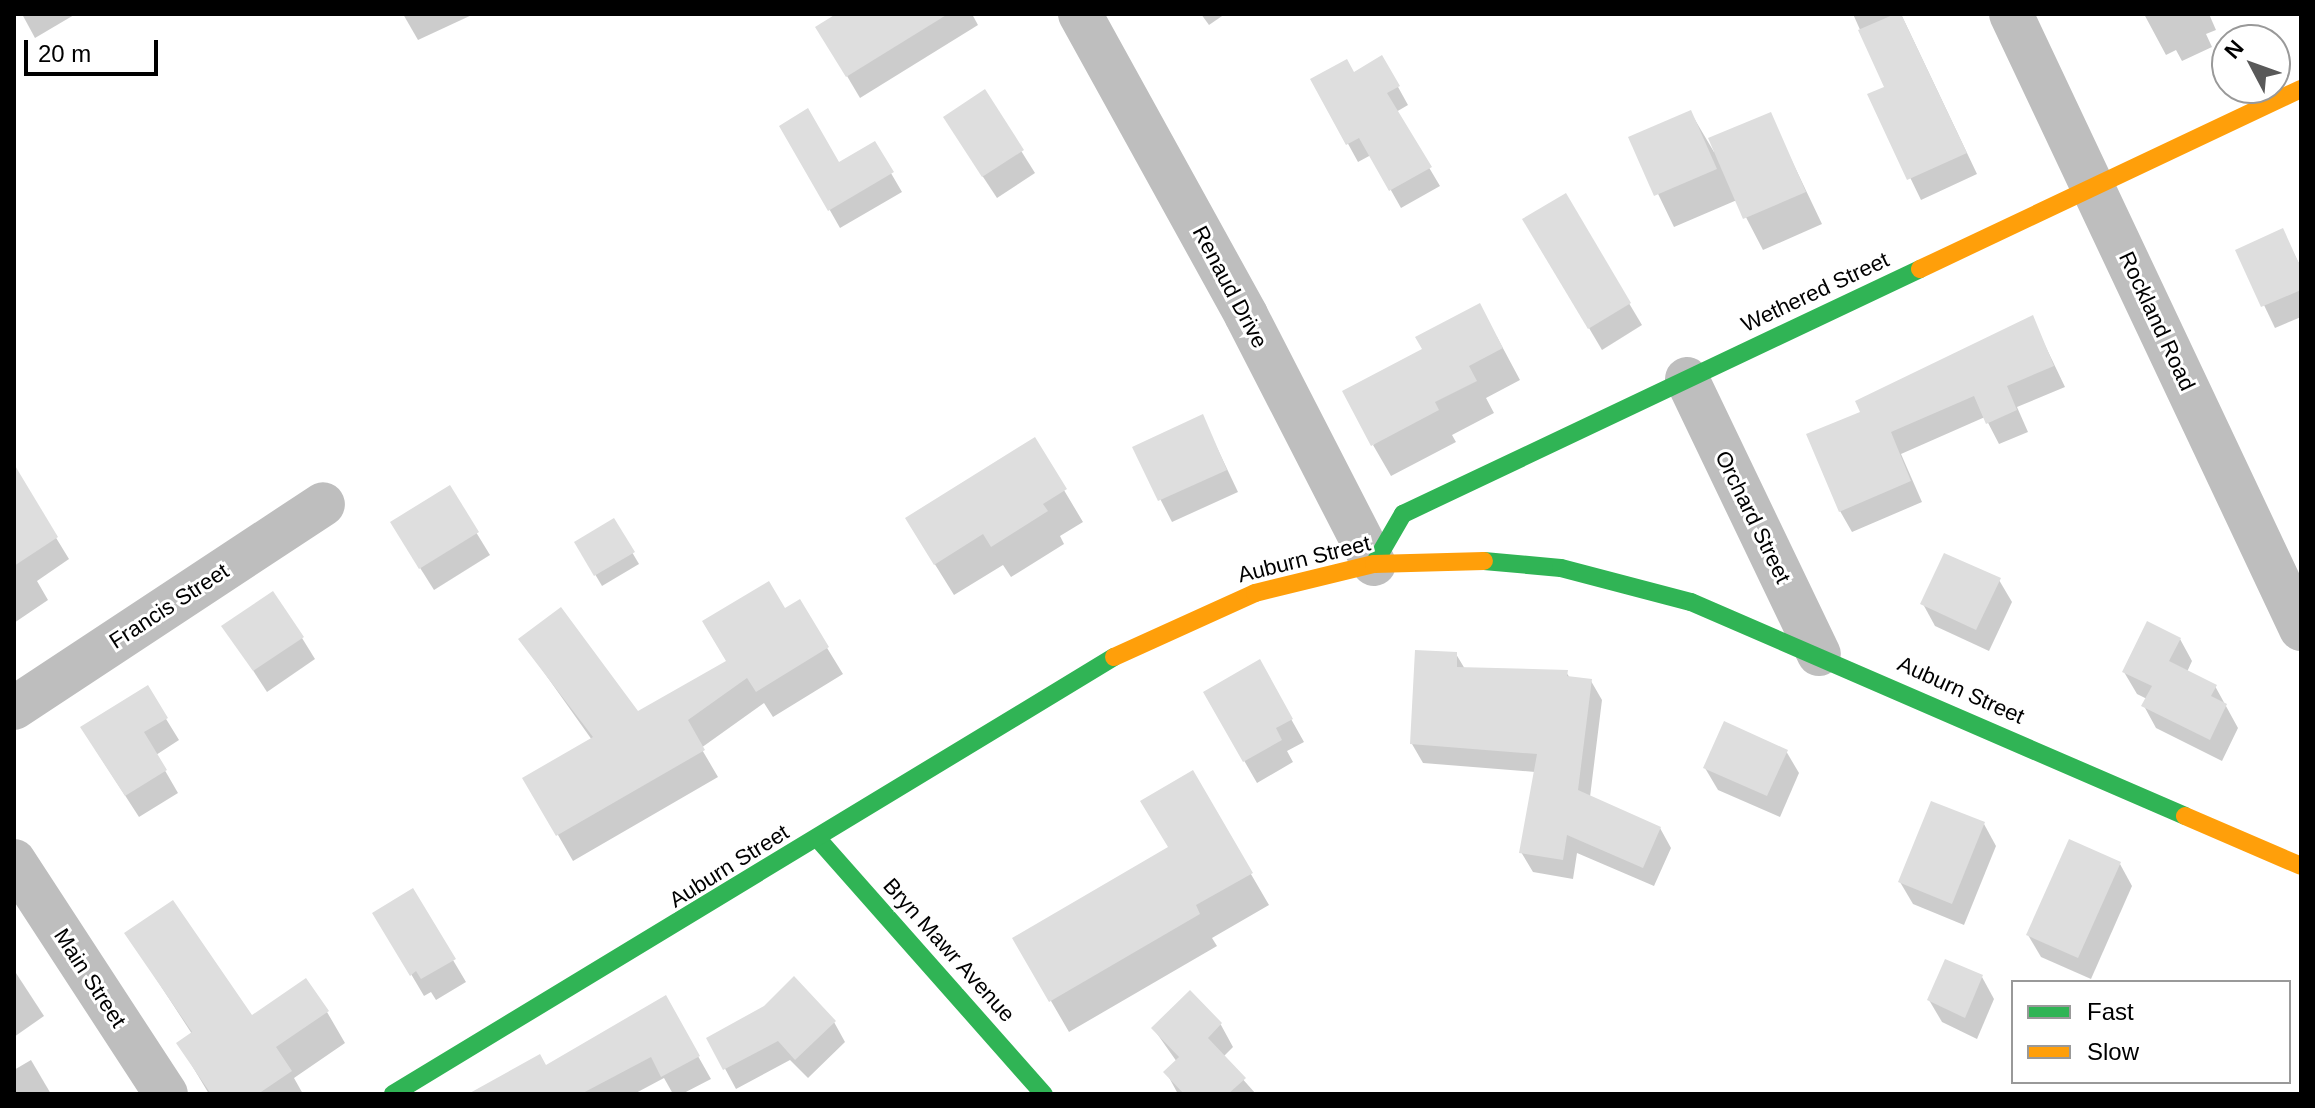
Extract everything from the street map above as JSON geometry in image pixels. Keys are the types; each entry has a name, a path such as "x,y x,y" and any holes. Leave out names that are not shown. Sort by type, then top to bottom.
{"main road":[{"name":"Wethered Street","path":"1374,564 1403,514 2301,89"},
{"name":"Auburn Street","path":"393,1094 818,839 1073,680 1157,635 1255,593 1374,564 1497,561 1561,568 1691,602 1819,654 2301,866"},
{"name":"Bryn Mawr Avenue","path":"818,839 1044,1094"}],"street":[{"name":"Renaud Drive","path":"1080,14 1246,315 1374,564"},
{"name":"Rockland Road","path":"2011,14 2301,629"},
{"name":"Orchard Street","path":"1687,379 1819,654"},
{"name":"Francis Street","path":"14,708 323,504"},
{"name":"Main Street","path":"14,861 166,1094"}],"building":[{"path":"836,14 948,14 846,77 815,27"},
{"path":"1901,14 1967,153 1907,180 1867,94 1884,87 1858,30"},
{"path":"1382,55 1400,86 1387,93 1432,167 1389,191 1359,138 1346,145 1310,79 1347,59 1354,72"},
{"path":"985,89 1024,150 982,177 943,117"},
{"path":"808,108 839,162 875,141 894,172 828,211 779,126"},
{"path":"1691,110 1717,169 1654,196 1628,137"},
{"path":"1771,112 1806,192 1743,219 1708,138"},
{"path":"1566,193 1631,303 1588,329 1522,219"},
{"path":"2283,228 2301,268 2301,290 2261,307 2235,250"},
{"path":"1480,303 1503,348 1469,366 1477,381 1435,402 1439,410 1371,446 1342,391 1422,349 1415,337"},
{"path":"2033,315 2054,366 2007,386 2017,410 1986,424 1974,396 1891,432 1911,481 1839,512 1806,434 1860,412 1855,401"},
{"path":"1203,414 1227,470 1158,501 1132,447"},
{"path":"1035,437 1067,489 1043,504 1048,511 991,547 983,534 934,565 905,518"},
{"path":"14,464 58,537 14,566"},
{"path":"450,485 479,532 419,569 390,522"},
{"path":"614,518 635,552 594,576 574,542"},
{"path":"1944,553 2001,578 1976,630 1920,604"},
{"path":"769,581 785,608 800,599 829,647 756,692 747,678 688,720 705,750 556,836 522,778 593,737 518,639 561,607 638,711 726,661 702,621"},
{"path":"273,591 304,637 253,671 221,626"},
{"path":"2147,621 2181,638 2169,661 2217,685 2211,696 2227,704 2210,740 2141,706 2152,686 2122,672"},
{"path":"1415,650 1457,652 1457,667 1568,670 1567,676 1592,679 1578,790 1661,827 1643,868 1567,835 1563,860 1519,853 1537,754 1410,744"},
{"path":"1260,659 1293,719 1276,728 1282,740 1243,762 1203,692"},
{"path":"148,685 168,718 144,732 167,770 125,796 80,727"},
{"path":"1724,721 1788,750 1767,796 1703,768"},
{"path":"1193,770 1253,873 1196,905 1200,914 1049,1002 1012,938 1168,847 1140,801"},
{"path":"1931,801 1985,822 1952,904 1898,882"},
{"path":"2069,839 2121,862 2078,958 2026,935"},
{"path":"413,888 456,959 421,979 416,971 410,976 372,913"},
{"path":"173,900 252,1015 306,978 329,1011 276,1047 292,1071 258,1094 211,1094 176,1043 192,1032 124,933"},
{"path":"1945,959 1983,975 1965,1018 1927,1000"},
{"path":"794,976 836,1021 795,1060 778,1041 723,1070 706,1038 764,1006"},
{"path":"1190,990 1222,1023 1208,1038 1246,1078 1228,1094 1184,1094 1163,1072 1179,1057 1151,1028"},
{"path":"666,995 700,1056 661,1077 651,1057 581,1094 468,1094 540,1054 546,1065"}],"traffic: fast":[{"path":"1374,564 1403,514 1920,269"},
{"path":"1484,561 1561,568 1691,602 2185,816"},
{"path":"393,1094 1114,657"},
{"path":"818,839 1044,1094"}],"traffic: slow":[{"path":"1920,269 2301,89"},
{"path":"1114,657 1255,593 1374,564 1484,561"},
{"path":"2185,816 2301,866"}]}
